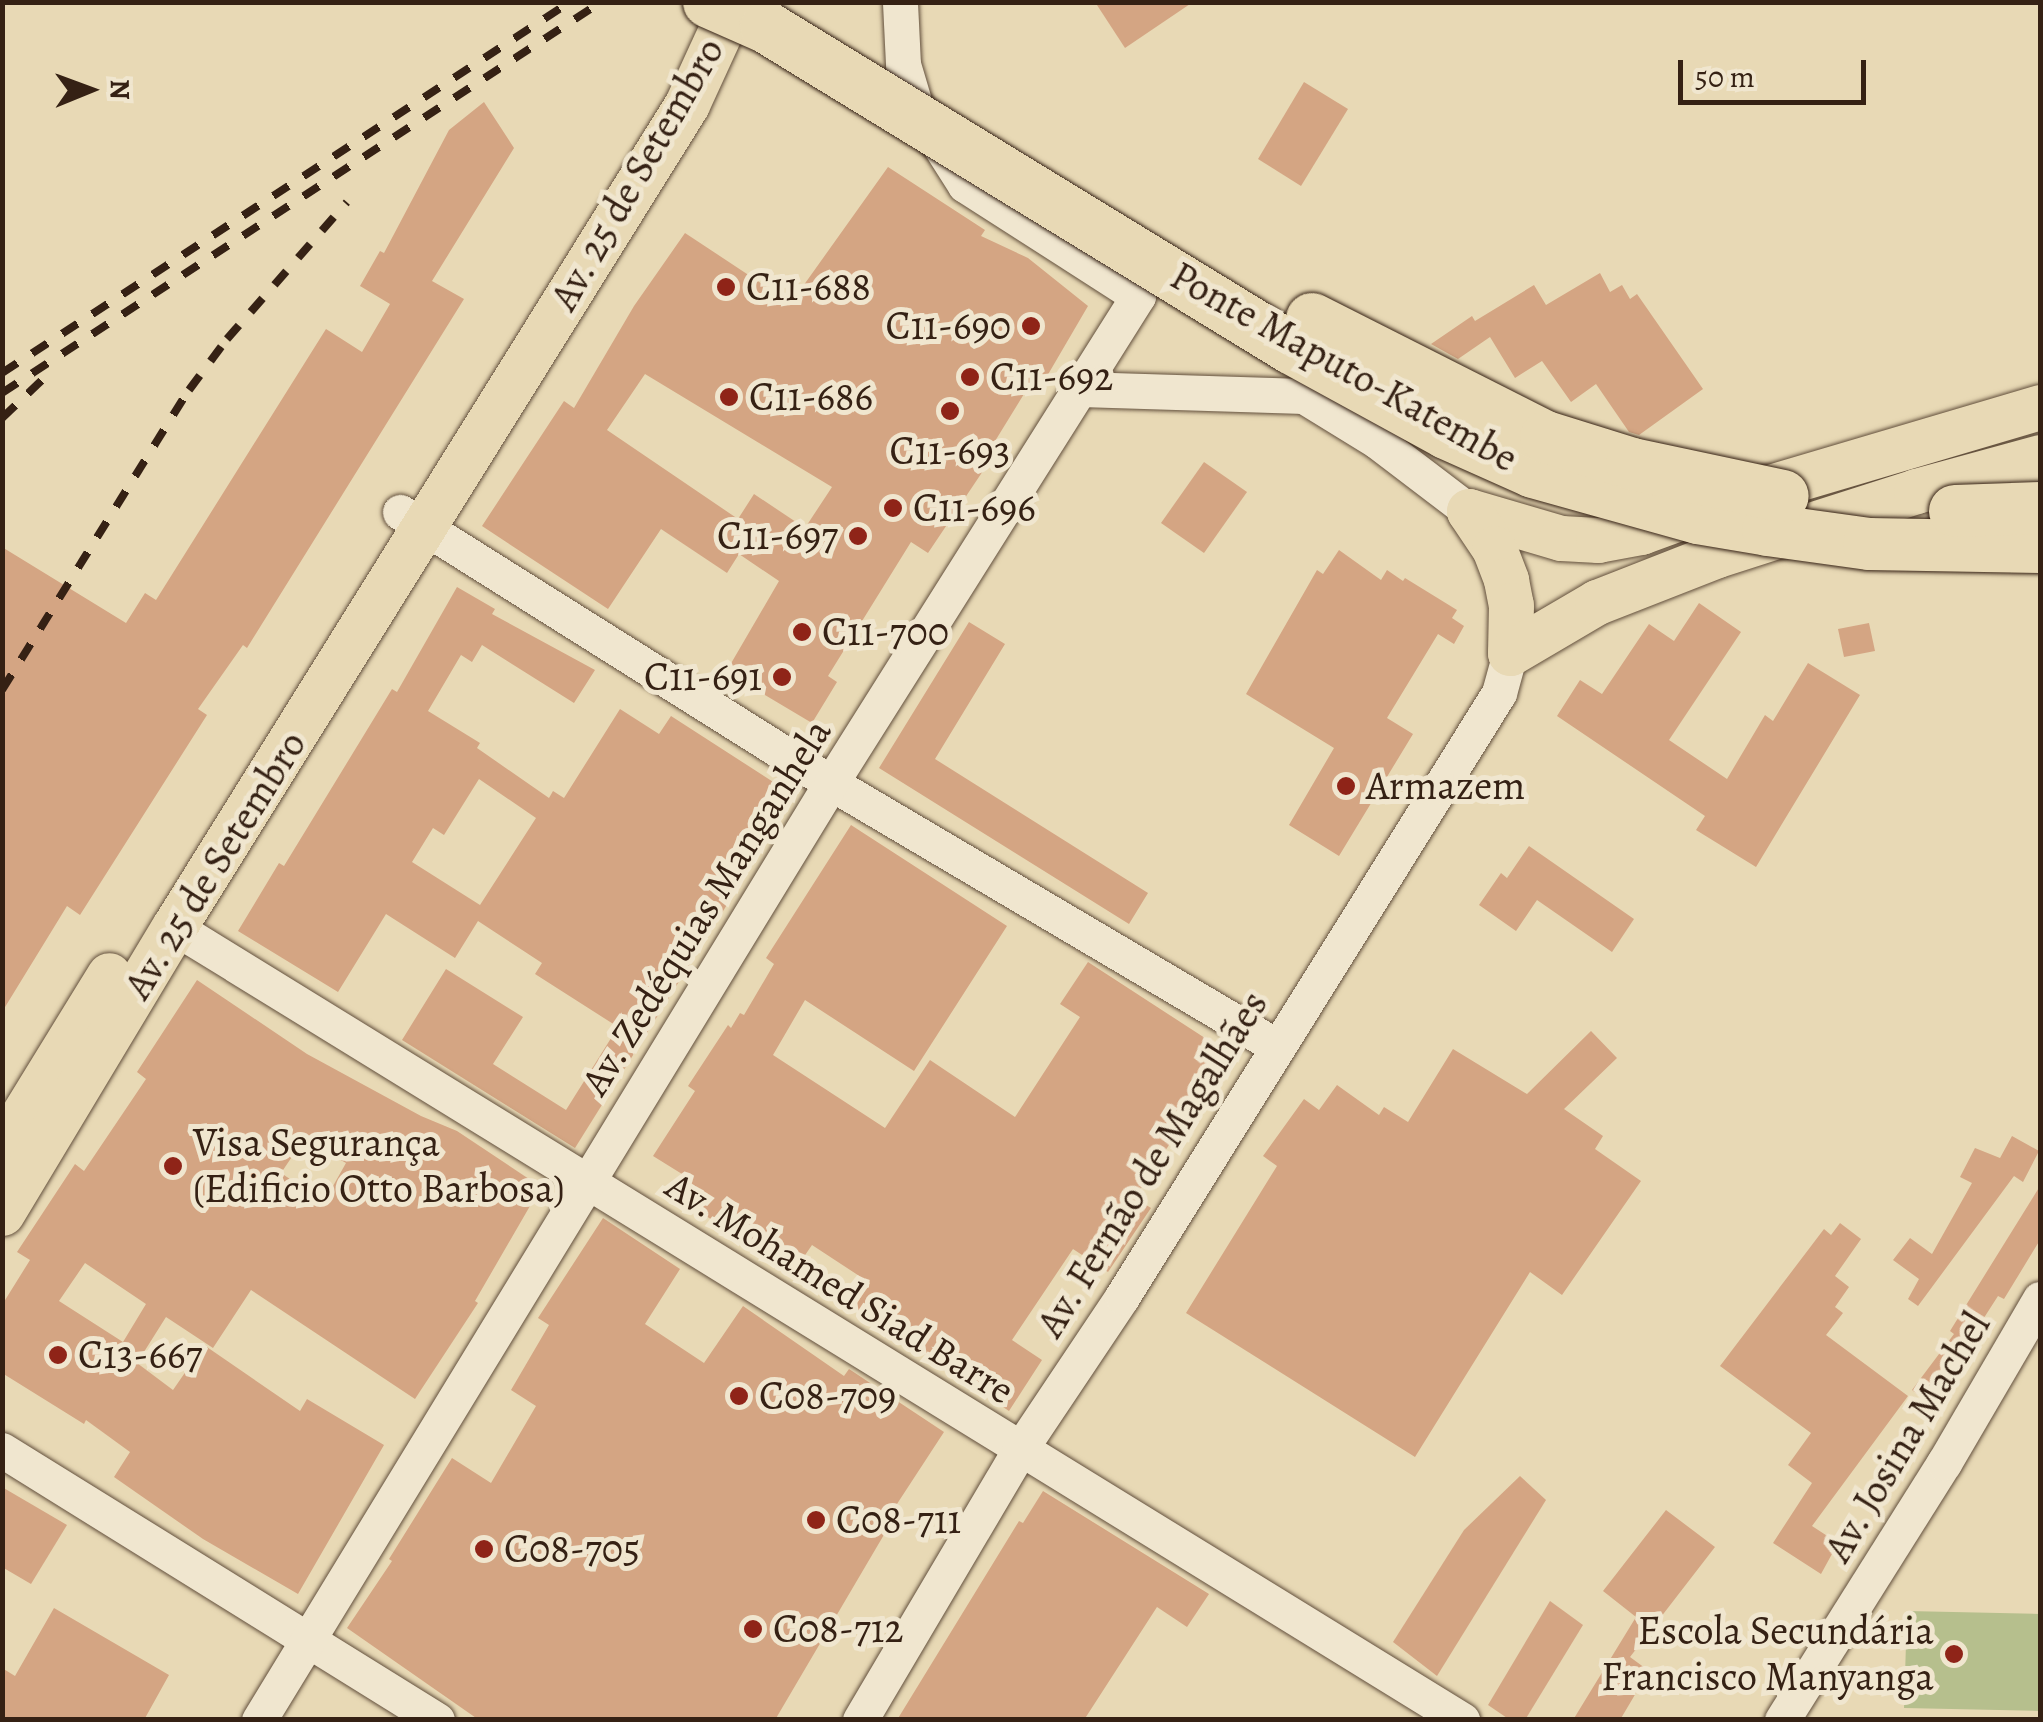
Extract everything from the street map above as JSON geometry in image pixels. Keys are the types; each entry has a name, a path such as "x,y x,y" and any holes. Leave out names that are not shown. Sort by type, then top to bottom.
{"highway":[{"name":"Ponte Maputo-Katembe","path":"778,2 867,50 1262,293 1546,437 1738,490 1869,510 2040,508"},
{"name":"Ponte Maputo-Katembe","path":"726,9 766,27 1291,348 1446,432 1533,472 1682,514 1768,530 1869,544 2040,546"}],"main road":[{"name":"Av. 25 de Setembro","path":"2,1149 687,104 726,9"},
{"path":"1469,511 1561,538 1598,540 1641,532 1753,491 2040,407"},
{"path":"1510,653 1598,602 1670,573 1916,491 2040,456"},
{"path":"1469,511 1494,548 1506,580 1512,605 1510,653"},
{"name":"Av. 25 de Setembro","path":"2,1212 412,521"}],"street":[{"name":"Av. Zedéquias Manganhela","path":"259,1720 831,784 1138,296 965,185 916,108 903,64 900,2"},
{"path":"1080,389 1304,396 1377,440 1469,511"},
{"path":"412,521 831,784 1276,1046"},
{"name":"Av. Fernão de Magalhães","path":"860,1720 1019,1451 1122,1297 1499,693 1510,653"},
{"name":"Av. Mohamed Siad Barre","path":"174,927 588,1180 1019,1451 1462,1720"},
{"name":"Av. Josina Machel","path":"1782,1720 1944,1463 2040,1299"},
{"path":"2,1450 436,1720"}],"green space":[{"path":"1907,1611 2040,1614 2040,1711 1904,1708"}],"building":[{"path":"1095,2 1193,2 1125,48"},
{"path":"1304,82 1348,109 1301,186 1258,159"},
{"path":"484,102 514,148 432,281 464,299 247,648 243,645 198,709 207,715 80,915 67,906 2,1012 2,547 126,623 145,593 156,600 326,329 362,352 390,304 360,286 380,251 384,253 449,130"},
{"path":"888,167 985,230 981,236 1028,258 1088,306 1036,395 1027,389 984,459 989,462 928,553 911,542 828,676 837,682 812,723 726,672 779,581 739,554 727,573 661,529 608,609 482,526 564,401 574,408 634,306 685,233 791,303","holes":["645,374 832,487 805,528 754,494 738,519 607,430"]},
{"path":"1600,273 1610,292 1622,285 1630,299 1637,294 1703,389 1639,435 1629,432 1596,384 1571,402 1542,361 1515,378 1490,337 1458,359 1431,344 1472,316 1475,321 1534,285 1546,305"},
{"path":"1204,462 1247,492 1204,553 1161,523"},
{"path":"1339,550 1381,580 1387,570 1403,581 1405,578 1457,610 1452,618 1464,626 1454,644 1438,634 1387,718 1413,734 1339,856 1289,825 1334,748 1246,694 1317,570 1323,574"},
{"path":"457,587 495,609 492,614 595,670 574,703 482,645 472,662 461,655 428,711 480,743 477,748 549,798 553,791 564,798 620,709 659,734 671,716 795,796 575,1148 402,1040 446,969 523,1017 493,1064 566,1110 618,1027 535,974 542,963 478,921 455,958 386,914 338,992 238,931 279,863 284,866 392,689 397,692","holes":["479,779 536,818 480,905 412,862 433,828 444,835"]},
{"path":"1699,603 1741,632 1669,740 1727,779 1765,715 1773,721 1808,663 1860,695 1756,867 1696,830 1705,816 1557,716 1580,680 1602,694 1649,624 1674,641"},
{"path":"969,622 1005,644 935,759 1148,893 1129,924 879,768"},
{"path":"1869,623 1875,651 1844,657 1838,629"},
{"path":"851,825 1007,926 914,1071 805,1000 773,1055 885,1128 930,1060 1015,1117 1080,1017 1060,1004 1088,962 1228,1053 1135,1198 1151,1208 1108,1272 1073,1249 1012,1340 1042,1360 1009,1411 854,1308 870,1283 812,1245 799,1264 759,1237 753,1246 670,1193 682,1174 653,1156 695,1091 688,1086 728,1025 731,1028 740,1013 744,1015 774,964 766,958"},
{"path":"1529,846 1634,919 1612,952 1537,900 1516,931 1479,905 1501,873 1507,878"},
{"path":"197,980 307,1054 421,1116 457,1131 541,1187 475,1301 478,1303 415,1399 251,1290 213,1348 166,1317 137,1363 173,1390 204,1345 300,1411 307,1399 384,1445 298,1594 203,1539 114,1477 130,1452 86,1420 84,1424 2,1373 2,1305 30,1260 17,1252 75,1164 84,1171 146,1079 137,1072","holes":["304,1139 346,1163 324,1202 281,1173","85,1263 146,1304 123,1342 59,1301"]},
{"path":"1591,1031 1617,1058 1564,1109 1603,1136 1595,1149 1641,1181 1562,1295 1530,1272 1415,1457 1186,1313 1277,1166 1263,1156 1304,1099 1319,1110 1337,1085 1379,1115 1384,1107 1408,1122 1453,1049 1527,1094"},
{"path":"2012,1136 2039,1151 2023,1182 2014,1176 1918,1306 1908,1299 1919,1279 1893,1260 1910,1238 1932,1254 1972,1183 1960,1177 1975,1148 2000,1158"},
{"path":"2040,1186 2040,1240 2004,1299 1998,1296 1953,1366 1959,1370 1933,1406 1912,1390 1954,1334 1950,1331"},
{"path":"603,1218 680,1269 645,1324 704,1363 743,1306 844,1376 849,1369 944,1432 880,1530 885,1533 775,1720 479,1720 347,1628 392,1561 389,1559 452,1458 491,1483 536,1406 511,1390 549,1325 538,1318"},
{"path":"1840,1223 1861,1239 1835,1276 1849,1287 1835,1307 1843,1313 1826,1335 1908,1396 1812,1526 1838,1543 1821,1574 1773,1543 1812,1483 1788,1465 1811,1433 1720,1366 1824,1229 1831,1235"},
{"path":"1520,1476 1546,1500 1437,1676 1393,1642 1464,1530"},
{"path":"2,1487 67,1525 31,1584 2,1567"},
{"path":"1043,1491 1209,1594 1187,1627 1157,1607 1084,1720 897,1720 1019,1521 1023,1523"},
{"path":"1666,1510 1715,1547 1630,1657 1649,1671 1620,1720 1573,1720 1636,1617 1603,1591"},
{"path":"1550,1601 1583,1625 1525,1720 1510,1720 1488,1705"},
{"path":"54,1608 169,1675 144,1720 2,1720 2,1668 15,1676"}],"railway":[{"path":"2,373 570,2"},
{"path":"2,393 601,2"},
{"path":"2,690 189,390 227,339 347,202"},
{"path":"2,418 42,380"}],"place":[{"name":"C11-688","path":"726,287"},
{"name":"C11-690","path":"1031,326"},
{"name":"C11-692","path":"970,377"},
{"name":"C11-686","path":"729,397"},
{"name":"C11-693","path":"950,411"},
{"name":"C11-696","path":"893,508"},
{"name":"C11-697","path":"858,536"},
{"name":"C11-700","path":"802,632"},
{"name":"C11-691","path":"782,677"},
{"name":"Armazem","path":"1346,786"},
{"name":"Visa Segurança (Edificio Otto Barbosa)","path":"173,1166"},
{"name":"C13-667","path":"58,1355"},
{"name":"C08-709","path":"739,1396"},
{"name":"C08-711","path":"816,1520"},
{"name":"C08-705","path":"484,1549"},
{"name":"C08-712","path":"753,1629"},
{"name":"Escola Secundária Francisco Manyanga","path":"1954,1654"}]}
